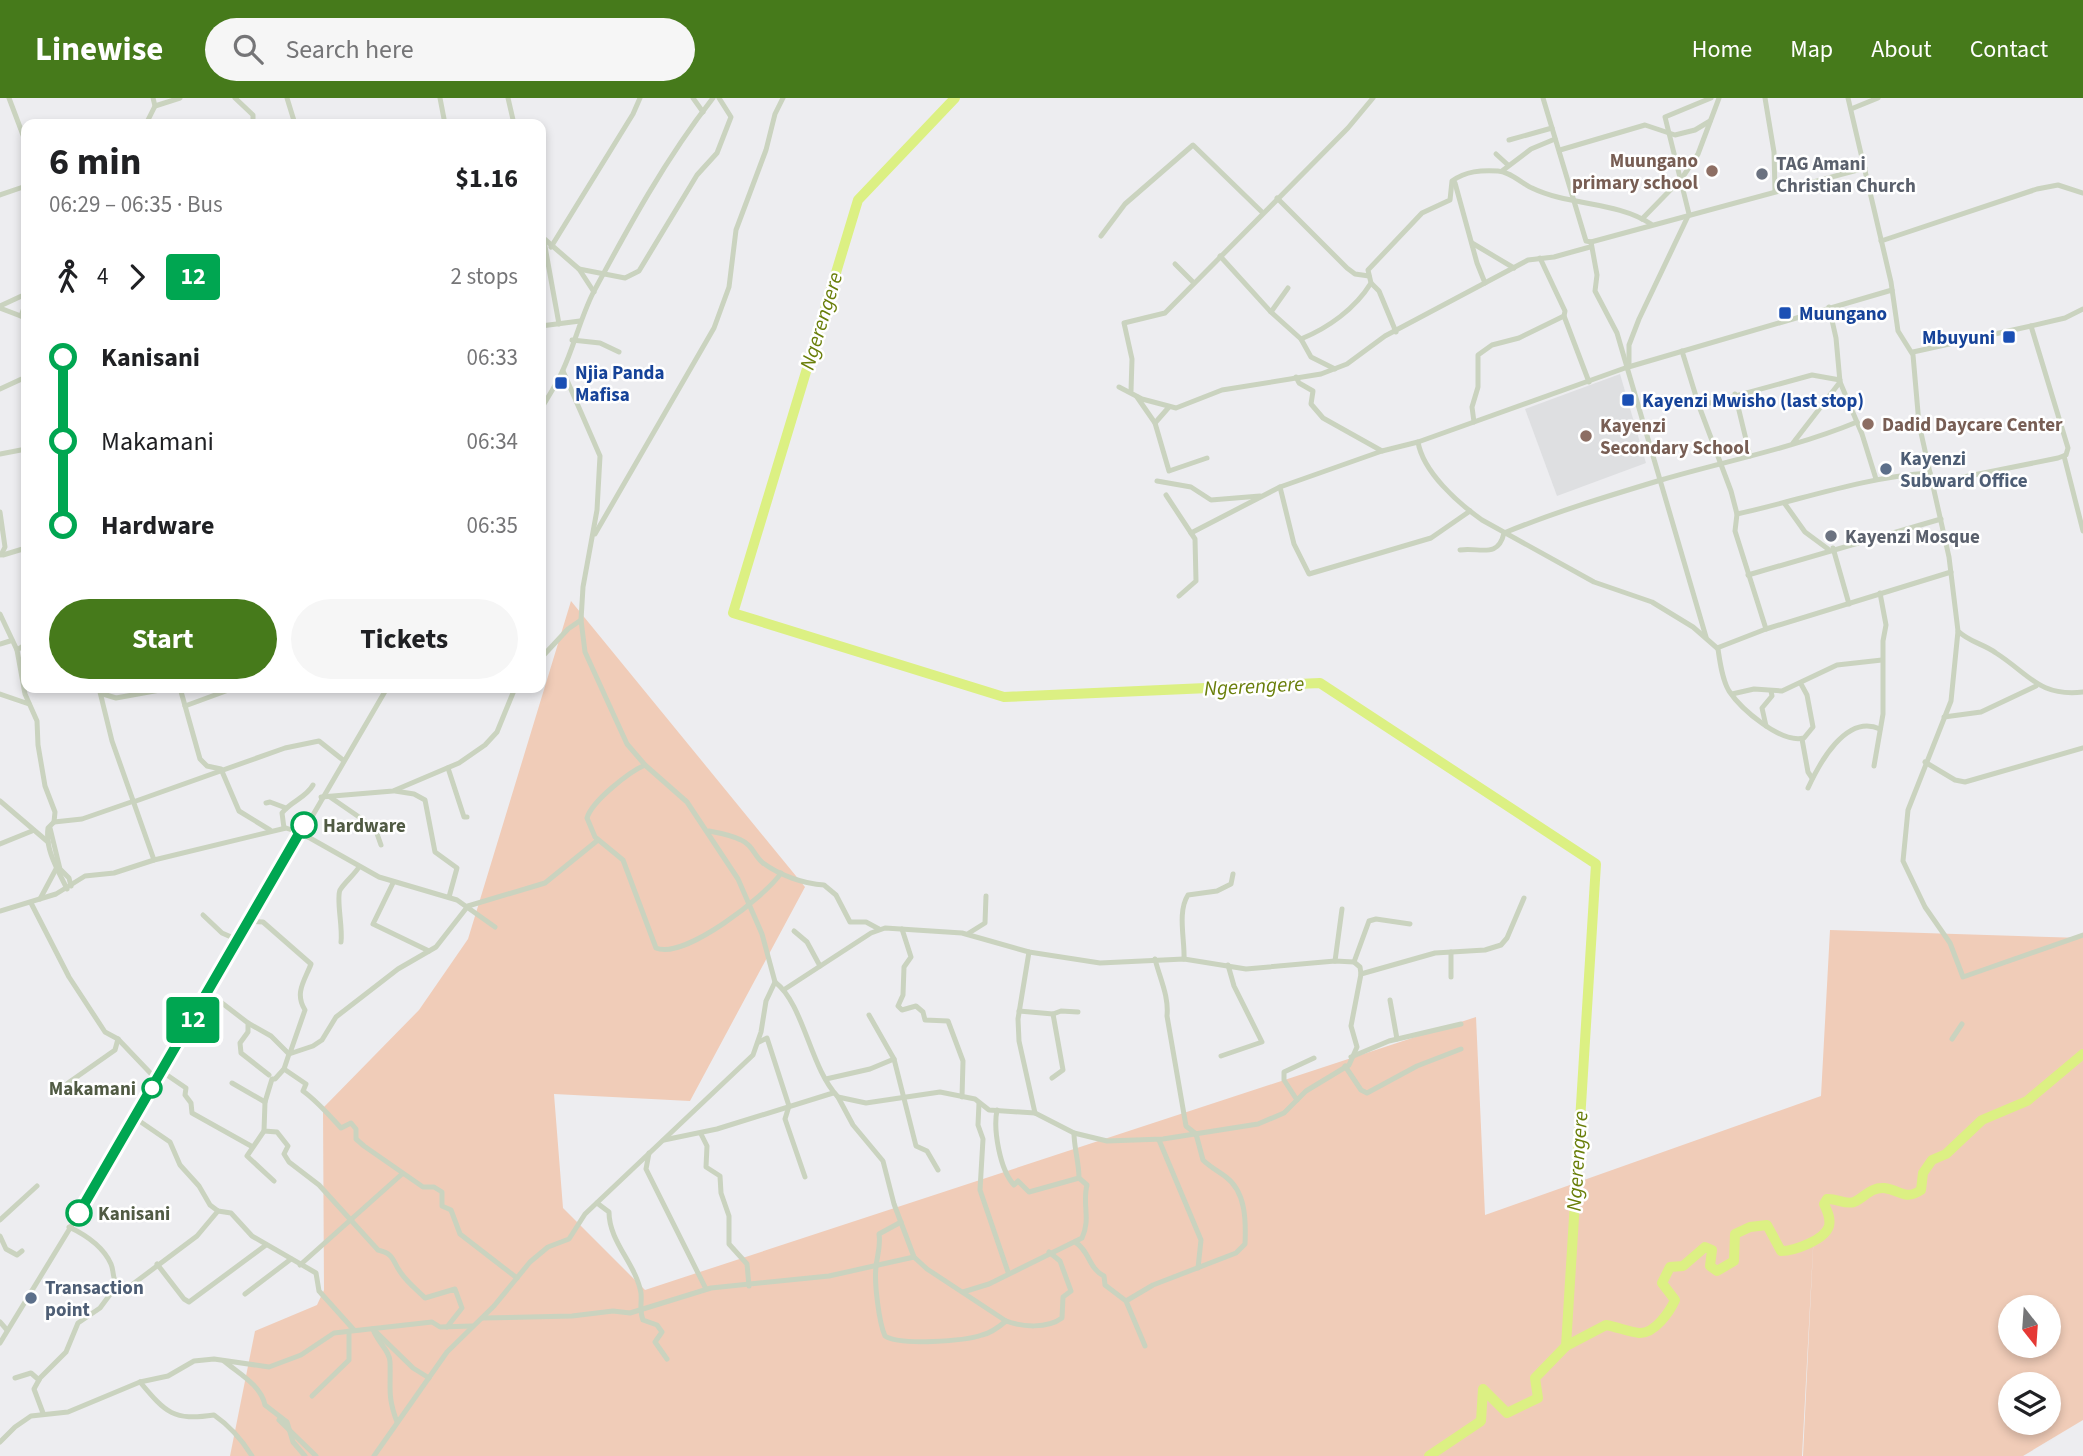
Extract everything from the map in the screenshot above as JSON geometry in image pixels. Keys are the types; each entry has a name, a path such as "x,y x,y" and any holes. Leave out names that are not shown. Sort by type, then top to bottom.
{"street":[{"path":"9,98 21,130"},
{"path":"152,98 155,106"},
{"path":"148,119 155,106 180,98"},
{"path":"235,98 253,115 253,119"},
{"path":"287,98 293,119"},
{"path":"440,98 444,119"},
{"path":"508,98 513,119"},
{"path":"693,98 702,112"},
{"path":"546,400 563,371 572,340 594,292 641,206 713,98"},
{"path":"579,269 625,278 639,271 697,175 717,153 719,141 731,117 719,98"},
{"path":"590,546 714,328 729,287 736,230 763,161 775,114 783,98"},
{"path":"1543,98 1586,241 1591,245 1597,271 1595,291 1617,333 1706,637"},
{"path":"1627,367 1629,345 1639,319 1689,214 1665,117 1711,98"},
{"path":"1642,219 1682,178 1698,154 1719,98"},
{"path":"1765,98 1774,152 1775,191"},
{"path":"1848,98 1892,290 1899,335 1913,352 1919,424 1934,482 1951,572 1958,631 1952,698 1908,810 1903,862 1925,907 1950,943 1963,977 2083,935"},
{"path":"1851,109 1878,98"},
{"path":"551,247 640,99"},
{"path":"1131,390 1132,359 1124,323 1165,313 1370,99"},
{"path":"1560,150 1645,125 1668,134 1695,130 1710,121"},
{"path":"1509,140 1552,128"},
{"path":"1502,171 1531,149 1555,139"},
{"path":"1101,236 1125,204 1193,145 1262,213"},
{"path":"1496,154 1508,165"},
{"path":"1137,396 1169,407 1190,404 1222,390 1336,369 1396,332 1528,260 1591,245 1689,214 1865,168"},
{"path":"1454,180 1474,171 1502,171 1533,189 1642,219 1651,225"},
{"path":"1454,180 1485,283"},
{"path":"1396,332 1379,291 1371,283 1368,270 1422,213 1450,200 1454,180"},
{"path":"1881,241 2037,188 2058,185 2083,193"},
{"path":"0,195 21,188"},
{"path":"1277,198 1347,268 1355,274 1369,276"},
{"path":"546,242 579,269 594,292"},
{"path":"1472,243 1514,268"},
{"path":"1220,256 1271,312 1301,339 1311,357 1336,369"},
{"path":"546,258 559,324"},
{"path":"1540,258 1565,311 1564,316 1589,382"},
{"path":"1175,264 1194,282"},
{"path":"1301,339 1338,319 1371,283"},
{"path":"1271,312 1288,288"},
{"path":"1191,533 1280,487 1382,450 1418,442 1627,367 1892,290"},
{"path":"0,307 21,296"},
{"path":"0,307 21,316"},
{"path":"1829,307 1840,381 1876,480"},
{"path":"1913,352 2065,318 2083,309"},
{"path":"1474,422 1472,407 1478,387 1478,355 1492,345 1519,338 1564,316"},
{"path":"546,325 580,321"},
{"path":"2031,326 2043,375 2067,445 2064,456 2083,531"},
{"path":"572,340 603,344 619,352"},
{"path":"1682,351 1699,406 1722,464 1737,514 1735,531 1766,629"},
{"path":"563,371 600,456 597,510 580,620 583,644 627,744 645,765 672,786 709,831 751,906 775,982 785,989 826,1079 853,1125 882,1157 901,1222 914,1257 920,1265 1006,1321 1018,1326 1039,1325 1062,1318 1063,1297 1071,1292 1060,1261 1049,1252"},
{"path":"1699,406 1812,375 1840,381"},
{"path":"1296,377 1299,383 1313,391 1311,404 1323,418 1382,450"},
{"path":"0,389 21,379"},
{"path":"1793,443 1840,381"},
{"path":"1119,387 1131,390 1137,396 1155,424 1169,471 1207,458"},
{"path":"1735,394 1750,456"},
{"path":"1155,424 1169,407"},
{"path":"1460,550 1492,551 1499,545 1504,533 1661,480 1816,439 1857,422"},
{"path":"1418,442 1430,468 1470,511 1504,533 1594,582 1653,602 1706,637 1718,649 1732,694 1766,726 1786,738 1802,739"},
{"path":"0,445 1,454 21,450"},
{"path":"1934,482 2064,456"},
{"path":"1737,514 1876,480 1930,473"},
{"path":"1157,481 1191,487 1211,500 1263,496"},
{"path":"1280,487 1294,544 1309,574 1432,538 1470,511"},
{"path":"1166,495 1195,539 1195,581 1180,596"},
{"path":"1786,504 1805,532 1830,549 1849,604"},
{"path":"0,512 5,547 1,555"},
{"path":"1748,575 1830,549 1941,519"},
{"path":"1,555 21,549"},
{"path":"1718,649 1766,629 1951,572"},
{"path":"1874,766 1883,714 1882,660 1886,625 1880,593"},
{"path":"0,614 10,633 10,641 17,650 21,668"},
{"path":"546,653 580,620"},
{"path":"1958,631 1994,651 2036,686 2058,692 2083,692"},
{"path":"0,644 10,641"},
{"path":"17,650 21,647"},
{"path":"1732,694 1754,689 1783,691 1838,665 1882,660"},
{"path":"1801,684 1807,695 1813,723 1802,739 1802,750 1812,778"},
{"path":"1944,717 1981,712 2036,686"},
{"path":"1766,726 1762,708 1772,696 1771,691"},
{"path":"27,693 37,721 45,786 55,812 48,842 56,869 69,887"},
{"path":"101,693 112,741 135,801 153,860"},
{"path":"105,693 116,698 144,693"},
{"path":"181,693 200,759 207,766 222,771"},
{"path":"185,706 220,693"},
{"path":"0,1343 158,1080 248,921 384,693"},
{"path":"393,791 448,768 479,750 497,732 513,693"},
{"path":"0,694 29,704"},
{"path":"1808,788 1834,745 1847,733 1873,726 1880,729"},
{"path":"52,824 82,819 285,748 311,742 319,741 343,760"},
{"path":"1925,762 1955,780 1965,782 2083,748"},
{"path":"645,765 634,770 589,812 591,832 622,860 633,882 651,942 660,950 680,949 751,906 771,888 781,873"},
{"path":"448,768 464,817 467,817"},
{"path":"222,771 237,809 251,821 270,830"},
{"path":"284,828 282,813 290,802 309,793 313,785"},
{"path":"321,797 393,791 414,794 425,800 435,851 457,867 449,897"},
{"path":"330,797 377,829 380,845"},
{"path":"0,801 48,842"},
{"path":"266,803 286,808"},
{"path":"52,824 60,869 69,878 69,887"},
{"path":"0,911 40,899 69,887 85,876 114,873 153,860 284,828 301,833 359,867 393,883 449,897 468,906 495,927"},
{"path":"0,844 32,831"},
{"path":"709,831 741,840 753,848 765,865 781,873 807,884 824,885 836,895 850,922 866,922 879,929 975,932 985,923 986,896"},
{"path":"289,1054 306,1051 322,1040 336,1017 398,969 441,942 468,906 545,883 598,840"},
{"path":"341,942 342,916 337,905 340,890 359,867"},
{"path":"40,899 56,869"},
{"path":"1184,960 1186,937 1182,925 1185,899 1188,895 1225,889 1231,884 1233,874"},
{"path":"393,883 373,924 429,951"},
{"path":"1361,974 1423,956 1451,951 1485,950 1502,944 1524,898"},
{"path":"32,902 69,977 105,1032 118,1039 158,1080"},
{"path":"1335,961 1342,909"},
{"path":"203,915 222,933 239,940"},
{"path":"1353,961 1363,929 1370,920 1410,924"},
{"path":"248,921 263,922 311,964 302,983 299,1001 305,1010 284,1069 272,1079 265,1102 264,1131 251,1146 247,1156 274,1181"},
{"path":"785,989 879,929"},
{"path":"902,929 911,957 904,967 903,995 898,1006 902,1010 916,1006 923,1012 925,1020 948,1021 963,1061 962,1097"},
{"path":"794,932 807,942 820,967"},
{"path":"664,1140 701,1133 789,1106 836,1095 866,1103 902,1095 940,1092 979,1103 989,1110 1035,1113 1073,1133 1107,1142 1160,1140 1267,1121 1284,1113 1324,1078 1345,1066 1357,1047 1351,1026 1361,974 1360,967 1353,961 1246,969 1184,960 1100,963 1029,952 962,933"},
{"path":"1451,951 1451,976"},
{"path":"1029,952 1019,1011 1019,1041 1035,1113"},
{"path":"1126,1301 1153,1285 1242,1249 1246,1221 1245,1208 1237,1190 1227,1178 1203,1160 1196,1134 1186,1126 1167,1016 1168,999 1161,985 1155,959"},
{"path":"1221,1056 1262,1042 1234,986 1228,965"},
{"path":"374,1456 429,1378 517,1278 548,1247 569,1239 577,1223 597,1203 713,1089 750,1059 758,1042 764,1008 775,982"},
{"path":"209,993 248,1023 271,1036 289,1054"},
{"path":"1390,1000 1396,1038"},
{"path":"1019,1011 1053,1014 1060,1011 1078,1012"},
{"path":"869,1014 894,1059 916,1146 927,1151 938,1170"},
{"path":"1052,1078 1063,1070 1053,1014"},
{"path":"248,1023 247,1032 240,1043 241,1053 269,1075"},
{"path":"1351,1057 1396,1038 1461,1024"},
{"path":"1952,1038 1962,1024"},
{"path":"758,1042 766,1038 789,1106 785,1119 805,1177"},
{"path":"68,1083 115,1050 118,1039"},
{"path":"1345,1066 1361,1090 1367,1093 1417,1066 1461,1049"},
{"path":"1297,1100 1283,1074 1314,1058"},
{"path":"826,1079 870,1069 894,1059"},
{"path":"284,1069 302,1079 306,1084 304,1092 315,1099 320,1108 341,1128 351,1124 356,1129 356,1139 402,1174 423,1187 433,1187 442,1192 442,1206 451,1210 460,1234 517,1278"},
{"path":"167,1075 186,1087 185,1095 191,1103 192,1113 251,1146"},
{"path":"232,1083 265,1102"},
{"path":"1017,1113 1026,1110 1033,1099"},
{"path":"979,1103 978,1125 983,1139 980,1190 1008,1272"},
{"path":"997,1110 1000,1148 1006,1174 1014,1185 1018,1181 1029,1192 1079,1178"},
{"path":"135,1118 166,1138 180,1165 218,1211 231,1213 242,1228 266,1245 287,1254 316,1273 319,1291 351,1330 349,1360 312,1396"},
{"path":"264,1131 277,1132 288,1146 284,1154 288,1160 319,1185 378,1250 389,1252 396,1259 398,1270 425,1298 455,1289 462,1308 447,1327"},
{"path":"701,1133 707,1146 706,1167 720,1176 721,1193 729,1216 728,1239 747,1264 749,1286"},
{"path":"1073,1133 1073,1144 1080,1158 1079,1178"},
{"path":"1160,1140 1201,1240 1198,1268"},
{"path":"649,1153 646,1169 706,1289"},
{"path":"300,1265 402,1174"},
{"path":"1079,1178 1087,1185 1083,1199 1088,1218 1082,1247 1093,1270 1104,1276 1105,1285 1126,1301 1145,1346"},
{"path":"0,1220 37,1186"},
{"path":"597,1203 609,1212 609,1228 641,1293 639,1311 643,1320 657,1325 662,1332 655,1342 667,1359"},
{"path":"117,1285 131,1286 197,1236 218,1211"},
{"path":"901,1222 879,1234 881,1252 876,1267 881,1324 885,1336 892,1340 938,1342 982,1336 1006,1321"},
{"path":"69,1227 88,1236 103,1253 112,1266 112,1276 117,1285"},
{"path":"0,1236 6,1249 17,1255 22,1251"},
{"path":"963,1292 989,1284 1008,1272 1082,1238"},
{"path":"1075,1242 1082,1247"},
{"path":"157,1264 180,1295 189,1302 266,1245"},
{"path":"482,1318 639,1311 706,1289 829,1276 914,1257"},
{"path":"245,1294 291,1259"},
{"path":"43,1413 34,1389 39,1380 66,1352 78,1322 100,1308 117,1285"},
{"path":"0,1322 8,1330"},
{"path":"0,1442 20,1422 43,1413 68,1412 140,1382 168,1376 194,1361 223,1360 260,1367 278,1365 313,1348 332,1334 351,1330 432,1322 447,1327 472,1326"},
{"path":"373,1329 413,1368 429,1378"},
{"path":"373,1329 376,1340 391,1360 389,1400 397,1422"},
{"path":"223,1360 263,1395 265,1405 287,1422 295,1446 305,1456"},
{"path":"15,1378 31,1373 39,1380"},
{"path":"140,1382 178,1418 189,1420 214,1415 232,1429 252,1456"},
{"path":"279,1420 316,1456"}],"shaded area":[{"name":"Kayenzi Secondary School","path":"1620,374 1646,463 1557,496 1525,409"},
{"path":"571,601 805,887 690,1101 554,1094 563,1208 645,1290 1476,1017 1485,1215 1821,1096 1830,930 2083,938 2083,1420 2061,1433 2061,1372 1998,1372 1998,1435 2058,1435 2023,1456 1803,1456 1814,1230 1802,1456 230,1456 255,1331 317,1305 324,1290 323,1108 419,1010 468,939 543,693 546,693 546,683"}],"waterway":[{"name":"Ngerengere","path":"955,98 858,200 733,613 1004,697 1320,683 1596,864 1566,1346 1535,1378 1538,1398 1507,1413 1483,1389 1481,1421 1429,1456"},
{"path":"1566,1346 1606,1325 1639,1333 1651,1330 1666,1316 1675,1300 1662,1283 1670,1267 1683,1266 1705,1247 1712,1250 1710,1266 1717,1271 1734,1261 1735,1234 1750,1227 1767,1225 1781,1251 1787,1250 1808,1244 1826,1231 1829,1226 1824,1204 1827,1199 1854,1202 1879,1188 1907,1195 1916,1193 1921,1190 1923,1173 1932,1160 1946,1154 1982,1120 2027,1101 2083,1054"}],"bus line":[{"name":"12","path":"79,1213 304,825"}],"place":[{"name":"Muungano primary school","path":"1712,171"},
{"name":"TAG Amani Christian Church","path":"1762,174"},
{"name":"Muungano","path":"1785,313"},
{"name":"Mbuyuni","path":"2009,337"},
{"name":"Njia Panda Mafisa","path":"561,383"},
{"name":"Kayenzi Mwisho (last stop)","path":"1628,400"},
{"name":"Dadid Daycare Center","path":"1868,424"},
{"name":"Kayenzi Secondary School","path":"1586,436"},
{"name":"Kayenzi Subward Office","path":"1886,469"},
{"name":"Kayenzi Mosque","path":"1831,536"},
{"name":"Hardware","path":"304,825"},
{"name":"Makamani","path":"152,1088"},
{"name":"Kanisani","path":"79,1213"},
{"name":"Transaction point","path":"31,1298"}]}
